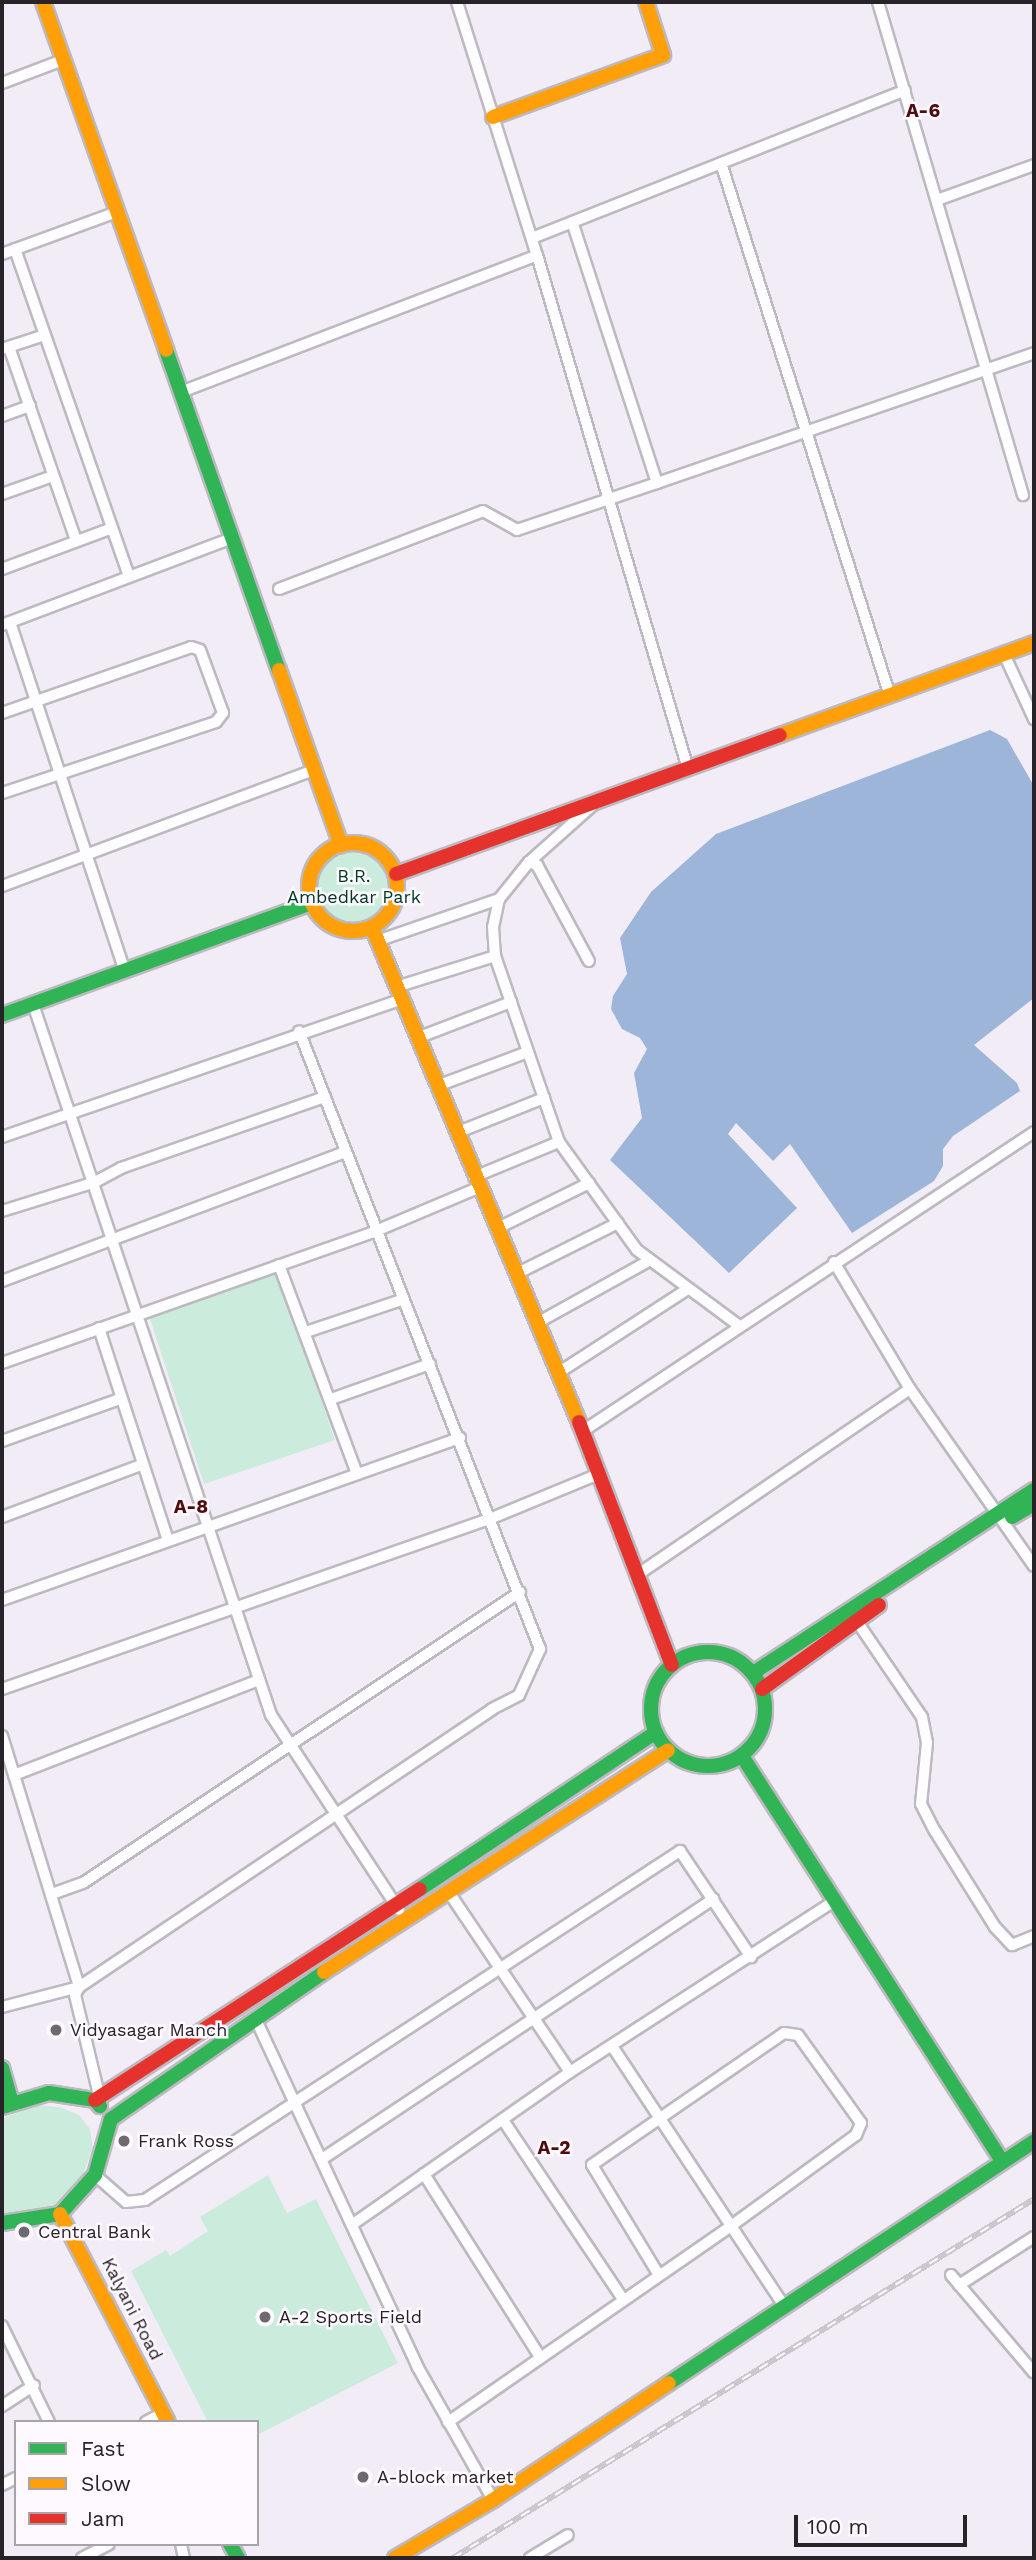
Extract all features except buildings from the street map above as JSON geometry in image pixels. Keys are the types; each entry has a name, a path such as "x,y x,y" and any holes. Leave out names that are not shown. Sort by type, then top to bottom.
{"street":[{"path":"43,2 341,845"},
{"path":"457,2 537,256 688,769"},
{"path":"493,117 663,55 646,2"},
{"path":"882,3 1023,495"},
{"path":"2,83 63,60"},
{"path":"531,238 905,90"},
{"path":"721,163 890,696"},
{"path":"937,200 1034,165"},
{"path":"2,254 117,212"},
{"path":"572,222 657,483"},
{"path":"15,249 129,577"},
{"path":"181,392 537,256"},
{"path":"45,335 6,348 30,406 76,541"},
{"path":"279,589 483,511 517,530 1034,353"},
{"path":"2,416 30,406"},
{"path":"2,494 53,476"},
{"path":"2,569 112,528"},
{"path":"125,971 36,701 6,623 232,538"},
{"path":"396,874 1034,643"},
{"path":"2,713 191,647 200,650 223,713 216,722 2,793"},
{"path":"1004,654 1034,719"},
{"path":"2,886 314,770"},
{"path":"598,801 529,862 499,898 493,927 495,956 559,1142 618,1223 650,1260 738,1325"},
{"path":"375,934 394,905 396,874 374,849 341,845 316,864 310,880 312,903 333,927 375,934 499,898"},
{"path":"529,862 537,865 589,961"},
{"path":"2,1015 312,903"},
{"path":"375,934 476,1182 583,1431 672,1665"},
{"path":"2,1137 299,1031 495,956"},
{"path":"417,1038 511,1002"},
{"path":"33,1004 140,1313 271,1715 290,1749 405,1918"},
{"path":"2,2007 79,1987 492,1709 519,1695 540,1649 492,1518 376,1231 299,1031"},
{"path":"437,1086 528,1052"},
{"path":"2,1211 95,1182 121,1168 325,1097"},
{"path":"456,1133 544,1098"},
{"path":"583,1431 738,1325 1034,1132"},
{"path":"2,1363 376,1231 559,1142"},
{"path":"2,1281 115,1241 345,1152"},
{"path":"496,1229 589,1183"},
{"path":"516,1274 618,1223"},
{"path":"537,1323 650,1260"},
{"path":"834,1262 910,1389 1034,1566"},
{"path":"279,1265 357,1474"},
{"path":"558,1373 688,1289"},
{"path":"306,1332 404,1299"},
{"path":"99,1328 141,1465 168,1540"},
{"path":"331,1399 430,1364"},
{"path":"637,1575 910,1389"},
{"path":"2,1441 120,1399"},
{"path":"2,1600 460,1438"},
{"path":"2,1517 141,1465"},
{"path":"2,1689 235,1605 492,1518 599,1474"},
{"path":"762,1689 1002,1518 1034,1490"},
{"path":"754,1673 1002,1518 1034,1504"},
{"path":"52,1894 83,1883 290,1749 520,1592"},
{"path":"856,1620 922,1717 927,1743 920,1804 935,1831 995,1927 1013,1945 1034,1936"},
{"path":"705,1652 723,1653 754,1673 762,1689 764,1724 742,1756 728,1763 696,1765 668,1750 656,1732 652,1698 672,1665 705,1652"},
{"path":"14,1775 259,1680"},
{"path":"95,2100 394,1903 626,1756 656,1732"},
{"path":"2,1736 79,1987 75,1995 98,2091 95,2100"},
{"path":"2,2223 60,2214 95,2175 111,2119 405,1918 668,1750"},
{"path":"742,1756 1001,2160"},
{"path":"95,2175 126,2202 136,2204 680,1851 751,1957"},
{"path":"448,1891 570,2072"},
{"path":"322,2159 713,1899"},
{"path":"353,2224 570,2072 834,1901"},
{"path":"256,2020 417,2366 493,2500"},
{"path":"448,2422 732,2225 856,2134 861,2123 798,2035 784,2033 657,2117 593,2165 659,2274"},
{"path":"612,2046 783,2304"},
{"path":"2,2068 7,2104 50,2092 95,2100 111,2119"},
{"path":"503,2120 624,2299"},
{"path":"395,2558 493,2500 783,2304 1034,2141"},
{"path":"424,2174 540,2357"},
{"name":"Kalyani Road","path":"60,2214 166,2417"},
{"path":"959,2285 1034,2237"},
{"path":"951,2275 1034,2373"},
{"path":"2,2326 34,2385 47,2420"},
{"path":"2,2406 34,2385"},
{"path":"530,2558 568,2535"},
{"path":"82,2558 105,2546"}],"green space":[{"name":"B.R. Ambedkar Park","path":"346,849 360,849 374,855 385,866 391,887 388,902 380,914 360,925 346,925 332,919 321,908 315,894 315,880 321,866 332,855"},
{"path":"276,1270 335,1440 204,1484 149,1316"},
{"path":"33,2105 59,2107 79,2115 90,2129 93,2149 78,2187 54,2209 2,2220 2,2119"},
{"name":"A-2 Sports Field","path":"268,2175 287,2213 316,2199 398,2363 259,2434 259,2420 207,2420 131,2271 166,2250 170,2256 208,2231 200,2217"}],"water":[{"path":"990,730 1007,739 1034,786 1034,998 974,1045 1017,1083 1020,1091 953,1136 943,1149 943,1166 934,1181 852,1233 790,1144 773,1161 736,1123 728,1134 797,1208 729,1273 610,1160 642,1118 634,1073 647,1049 640,1038 622,1029 611,1009 613,996 627,974 620,938 651,892 716,834"}],"railway":[{"path":"453,2558 1034,2199"}],"traffic: fast":[{"path":"166,350 279,670"},
{"path":"2,1015 312,903"},
{"path":"753,1673 1034,1490"},
{"path":"1012,1517 1034,1504"},
{"path":"708,1652 730,1656 748,1669 761,1687 765,1709 761,1731 748,1749 730,1762 708,1766 686,1762 668,1749 655,1731 651,1709 655,1687 668,1669 686,1656 708,1652"},
{"path":"420,1889 656,1732"},
{"path":"742,1756 1001,2160"},
{"path":"2,2223 60,2214 95,2175 111,2119 324,1972"},
{"path":"2,2068 12,2102"},
{"path":"2,2107 49,2093 95,2100 100,2106"},
{"path":"669,2383 1034,2141"},
{"path":"231,2546 238,2558"}],"traffic: slow":[{"path":"43,2 166,350"},
{"path":"493,117 663,55 646,2"},
{"path":"780,735 1034,643"},
{"path":"279,670 341,845"},
{"path":"353,843 370,846 384,856 394,870 397,887 394,904 384,918 370,928 353,931 336,928 322,918 312,904 309,887 312,870 322,856 336,846 353,843"},
{"path":"372,927 579,1422"},
{"path":"324,1972 668,1750"},
{"path":"60,2214 167,2420"},
{"path":"395,2558 493,2500 669,2383"}],"traffic: jam":[{"path":"396,874 780,735"},
{"path":"579,1422 672,1665"},
{"path":"762,1689 879,1605"},
{"path":"95,2100 420,1889"}],"place":[{"name":"Vidyasagar Manch","path":"56,2030"},
{"name":"Frank Ross","path":"124,2141"},
{"name":"Central Bank","path":"24,2232"},
{"name":"A-2 Sports Field","path":"265,2317"},
{"name":"A-block market","path":"363,2477"}],"district":[{"name":"A-6","path":"923,111"},
{"name":"A-8","path":"191,1507"},
{"name":"A-2","path":"554,2148"}]}
